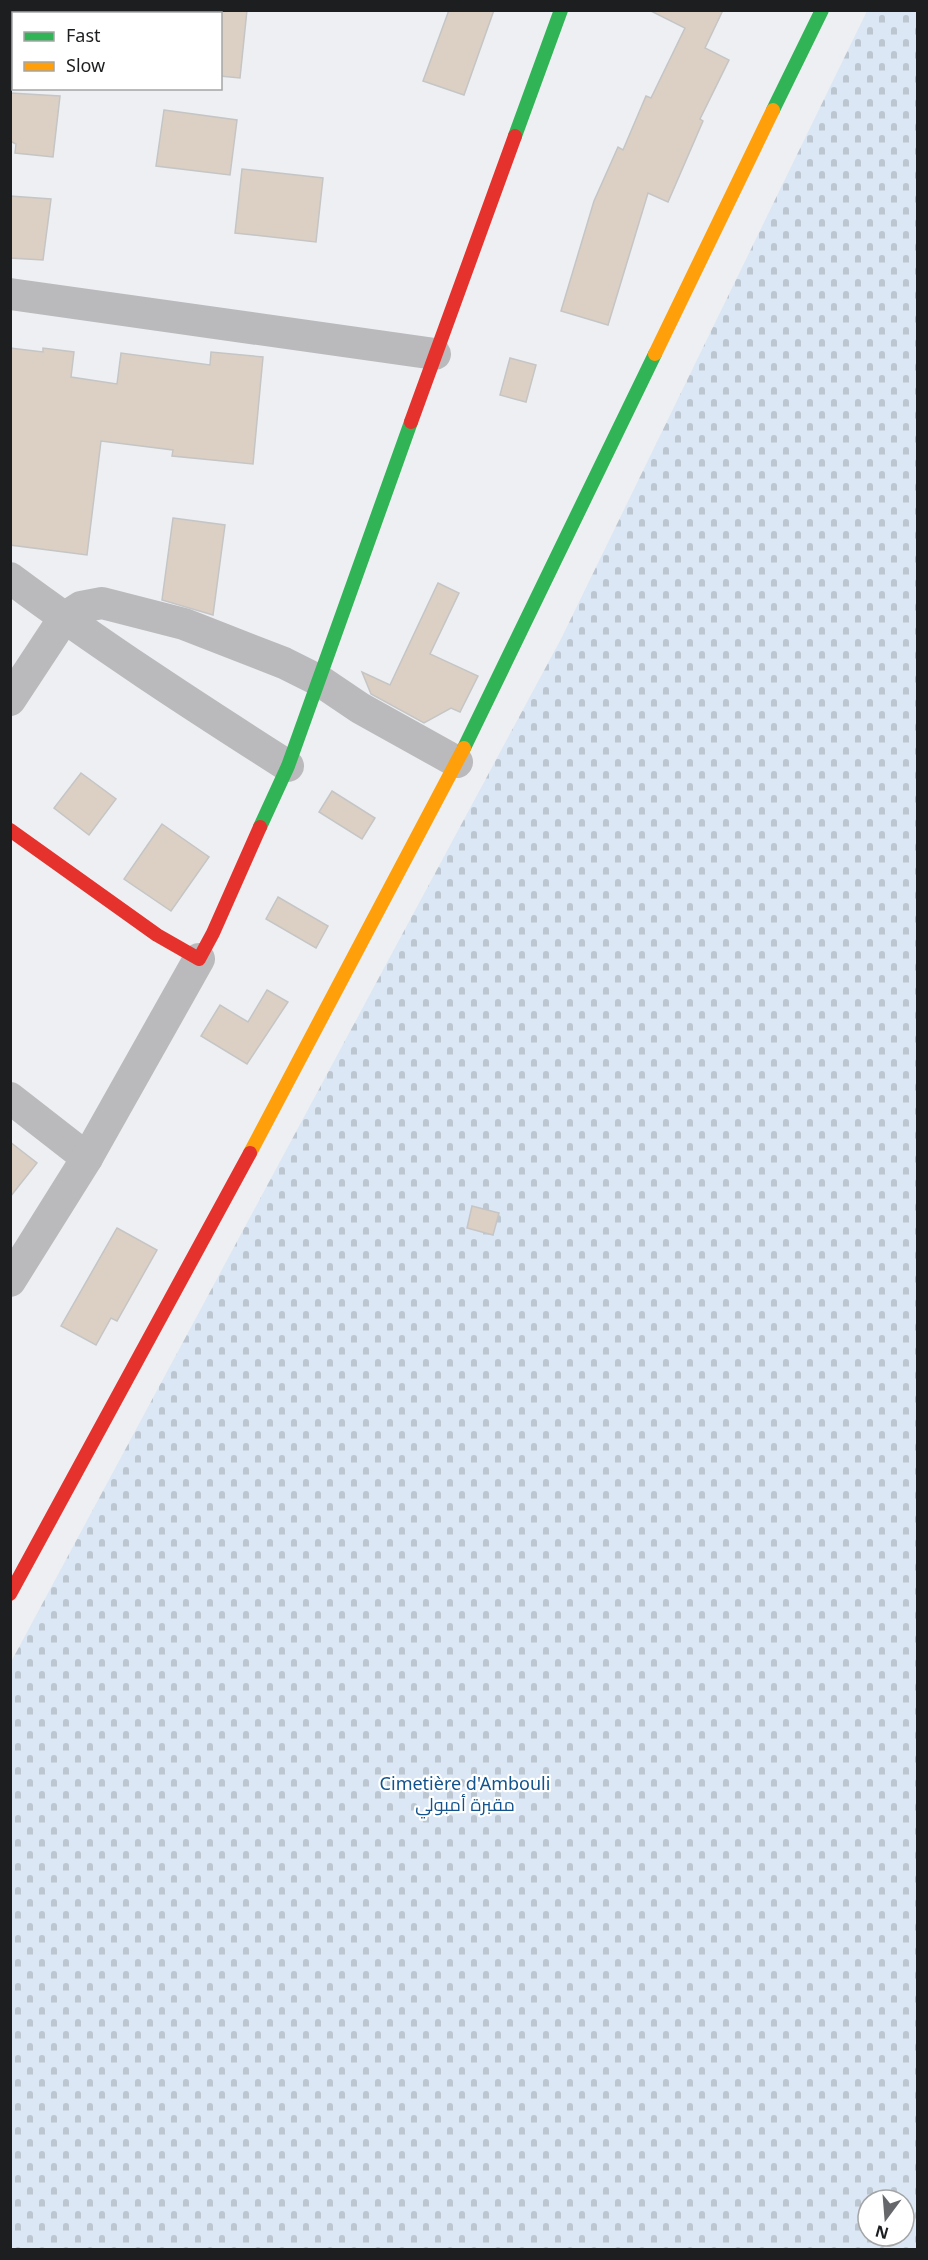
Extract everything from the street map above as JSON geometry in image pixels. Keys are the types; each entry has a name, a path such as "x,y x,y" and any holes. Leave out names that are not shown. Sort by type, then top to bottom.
{"street":[{"path":"10,1281 87,1158 213,933 288,766 561,10"},
{"path":"10,1594 298,1065 457,762 822,10"},
{"path":"10,294 435,354"},
{"path":"10,578 64,618 288,766"},
{"path":"10,700 64,618 81,607 102,603 184,624 284,663 320,681 360,708 457,762"},
{"path":"10,830 157,936 199,958"},
{"path":"10,1098 87,1158"}],"green space":[{"name":"Cimetière d'Ambouli مقبرة أمبولي","path":"867,11 917,11 917,2249 11,2250 11,1662 561,639"}],"building":[{"path":"220,10 247,10 240,78 222,76 222,12"},
{"path":"449,10 494,10 464,95 423,81"},
{"path":"649,10 723,10 705,48 729,60 700,119 703,121 668,202 648,193 608,325 561,311 594,201 618,147 623,150 646,96 651,98 685,28"},
{"path":"10,93 60,96 53,157 15,153 16,144 10,141"},
{"path":"164,110 237,120 230,175 156,166"},
{"path":"242,169 323,178 316,242 235,233"},
{"path":"10,196 51,199 43,260 10,258"},
{"path":"10,348 43,352 43,348 74,352 71,377 117,384 121,353 210,365 211,352 263,357 253,464 172,456 173,450 101,441 87,555 10,545"},
{"path":"510,358 536,365 526,402 500,395"},
{"path":"173,518 225,525 213,615 162,600"},
{"path":"438,583 459,593 430,654 478,676 460,712 451,708 424,723 371,694 362,672 390,685"},
{"path":"81,773 116,799 89,835 54,808"},
{"path":"332,791 375,818 362,839 319,812"},
{"path":"162,824 209,857 171,911 124,879"},
{"path":"278,897 328,926 316,948 266,919"},
{"path":"267,990 288,1002 247,1064 201,1036 220,1005 248,1022"},
{"path":"10,1142 37,1163 10,1197"},
{"path":"472,1206 499,1213 493,1235 467,1228"},
{"path":"117,1228 157,1250 117,1321 111,1318 96,1345 61,1326"}],"traffic: fast":[{"path":"515,136 561,10"},
{"path":"773,110 822,10"},
{"path":"464,748 655,354"},
{"path":"260,827 288,766 411,422"}],"traffic: slow":[{"path":"655,354 773,110"},
{"path":"250,1153 464,748"}],"traffic: jam":[{"path":"411,422 515,136"},
{"path":"10,830 157,935 199,959 213,933 260,827"},
{"path":"10,1594 250,1153"}]}
